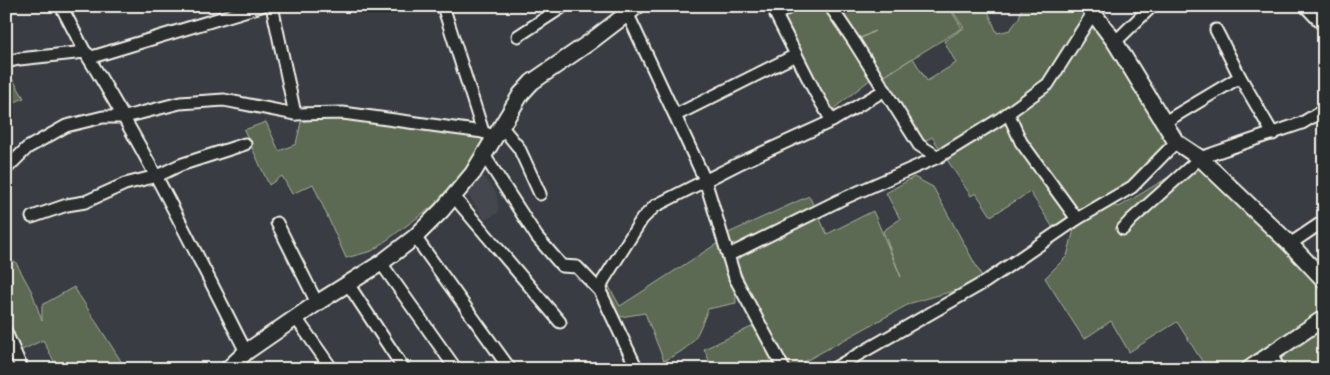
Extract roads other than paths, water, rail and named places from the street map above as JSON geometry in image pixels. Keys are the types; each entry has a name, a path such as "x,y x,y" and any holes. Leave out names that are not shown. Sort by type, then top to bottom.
{"street":[{"path":"61,6 85,52 125,117 157,176 246,352"},
{"path":"6,62 85,52 92,57 261,6"},
{"path":"272,6 295,114"},
{"path":"443,6 493,132"},
{"path":"518,36 564,6"},
{"path":"791,6 776,15 832,121"},
{"path":"830,6 919,145 938,157"},
{"path":"1116,42 1152,6"},
{"path":"1306,6 1324,26"},
{"path":"228,369 246,352 317,303 381,263 415,237 454,197 474,173 484,155 493,132 532,82 590,42 630,9 705,180 735,278 784,369"},
{"path":"729,255 840,200 938,157 1008,113 1048,84 1090,10 1116,42 1176,142 1200,158 1290,244 1324,280"},
{"path":"1216,30 1240,77 1273,134"},
{"path":"676,115 796,55"},
{"path":"1164,123 1240,77"},
{"path":"600,291 603,280 642,219 655,206 705,180 832,121 885,90"},
{"path":"6,169 27,148 66,126 103,116 125,117 180,103 224,100 243,102 295,114 343,113 493,132 519,148 540,194"},
{"path":"1123,229 1200,158 1302,123 1324,110"},
{"path":"1008,113 1021,142 1077,219"},
{"path":"833,369 985,282 1077,219 1132,187 1176,142"},
{"path":"32,217 67,205 85,202 125,184 157,176 180,165 245,144"},
{"path":"484,155 523,216 562,266 577,267 600,291 637,369"},
{"path":"454,197 560,322"},
{"path":"1290,244 1324,221"},
{"path":"277,224 317,303"},
{"path":"415,237 510,369"},
{"path":"381,263 456,369"},
{"path":"348,284 404,369"},
{"path":"296,318 332,369"},
{"path":"1249,369 1324,318"},
{"path":"6,332 22,369"},
{"path":"1271,354 1279,369"}]}
